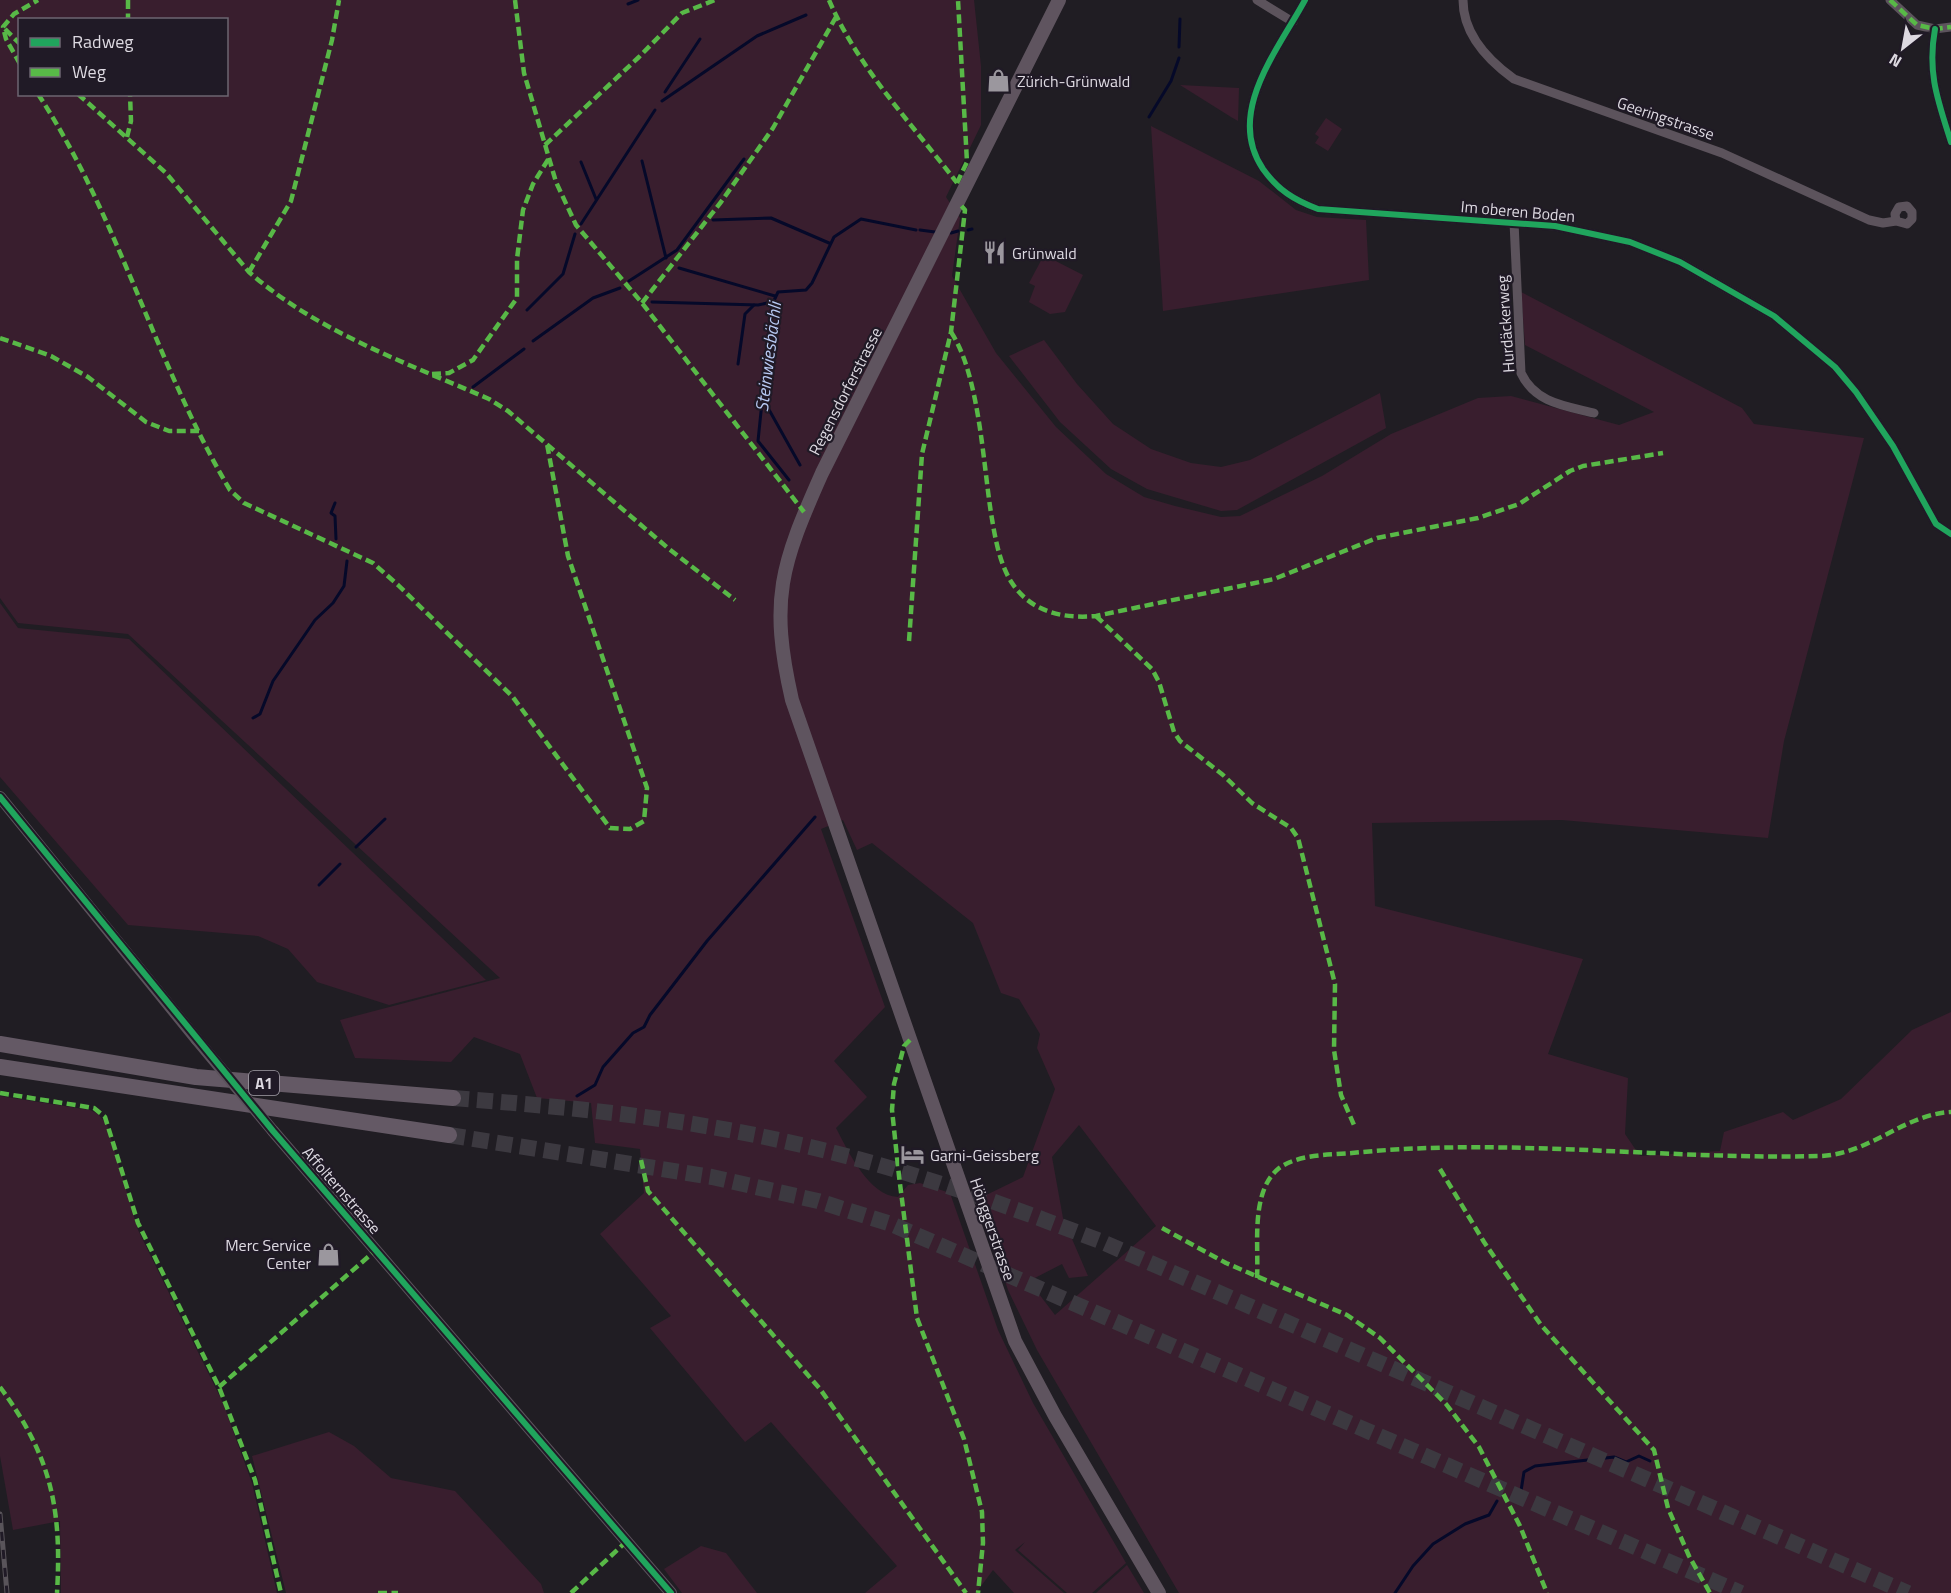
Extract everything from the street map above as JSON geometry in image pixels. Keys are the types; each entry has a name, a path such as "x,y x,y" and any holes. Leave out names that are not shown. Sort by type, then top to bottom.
{"highway":[{"path":"0,1036 40,1044 76,1056"},
{"name":"A1","path":"0,1044 196,1077 453,1098"},
{"name":"A1","path":"0,1067 449,1135"}],"main road":[{"name":"Regensdorferstrasse","path":"832,820 792,700 782,656 779,606 782,575 791,544 822,473 1059,0"},
{"name":"Hönggerstrasse","path":"832,820 1015,1341 1034,1379 1160,1593"}],"street":[{"path":"1257,0 1293,22"},
{"name":"Im oberen Boden","path":"1305,0 1257,88 1248,123 1257,159 1280,189 1292,198 1318,209 1514,222 1587,231 1630,242 1680,262 1746,298 1785,324 1835,368 1856,392 1893,446 1936,524 1951,534"},
{"name":"Geeringstrasse","path":"1463,0 1463,10 1470,29 1484,52 1498,68 1514,79 1722,153 1869,220 1883,223 1896,221"},
{"path":"1890,0 1917,25 1935,29 1951,27"},
{"path":"1935,29 1930,62 1932,77 1951,142"},
{"name":"Hurdäckerweg","path":"1514,222 1521,373 1534,394 1548,401 1594,413"},
{"name":"Affolternstrasse","path":"0,797 273,1131 671,1593"}],"shaded area":[{"path":"0,0 974,0 981,66 981,125 946,197 960,218 952,276 996,353 1056,427 1106,474 1144,497 1221,517 1240,516 1322,476 1391,434 1478,398 1511,396 1619,425 1654,412 1525,345 1521,292 1742,408 1754,424 1864,438 1784,741 1768,838 1562,820 1372,823 1375,906 1583,959 1548,1054 1628,1078 1625,1134 1640,1156 1720,1151 1724,1132 1783,1112 1793,1120 1841,1099 1912,1030 1951,1012 1951,1593 1179,1593 1037,1350 1008,1290 978,1199 1023,1177 1055,1089 1037,1048 1040,1034 1019,999 1001,993 973,923 872,843 857,850 843,820 821,829 885,1007 834,1061 867,1097 836,1128 861,1171 878,1189 888,1195 898,1197 908,1185 920,1183 950,1193 998,1330 1033,1403 1126,1563 1092,1593 1067,1593 1018,1550 1025,1542 1015,1550 1064,1593 1014,1593 993,1570 976,1593 865,1593 897,1566 771,1422 745,1442 650,1328 671,1316 600,1234 644,1193 640,1149 595,1143 591,1103 537,1098 520,1054 474,1037 451,1062 355,1058 340,1020 500,978 128,634 18,623 0,598","holes":["1079,1125 1156,1226 1055,1315 1029,1281 1062,1264 1069,1278 1088,1276 1063,1218 1052,1157"]},
{"path":"1180,85 1239,88 1238,121 1231,117"},
{"path":"1326,118 1342,129 1328,151 1315,143 1319,137 1315,134"},
{"path":"1151,126 1259,181 1296,210 1317,217 1366,220 1369,280 1163,311"},
{"path":"1044,255 1083,275 1065,312 1050,314 1029,302 1035,286 1029,283"},
{"path":"1044,340 1077,384 1113,424 1151,449 1191,463 1221,467 1250,460 1380,393 1386,428 1237,510 1221,511 1147,489 1111,469 1060,422 1009,356"},
{"path":"0,603 18,628 129,639 486,980 389,1005 317,982 288,949 258,936 128,925 0,777"},
{"path":"0,1096 90,1110 98,1114 107,1125 138,1230 223,1403 252,1483 277,1593 61,1593 60,1521 13,1530 0,1456"},
{"path":"329,1432 354,1446 391,1478 455,1491 541,1584 544,1593 286,1593 252,1456"},
{"path":"701,1546 726,1553 757,1593 682,1593 664,1569"},
{"path":"1127,1565 1144,1593 1096,1593"}],"waterway":[{"path":"628,4 638,0"},
{"path":"662,101 757,36 806,15"},
{"name":"Steinwiesbächli","path":"1179,47 1180,19"},
{"path":"665,92 700,39"},
{"name":"Steinwiesbächli","path":"1149,117 1171,81 1179,58"},
{"path":"581,224 655,110"},
{"path":"629,281 677,250 744,159"},
{"path":"642,161 666,258"},
{"path":"581,162 596,199"},
{"path":"713,220 771,218 829,243"},
{"name":"Steinwiesbächli","path":"789,480 758,441 772,305 778,292 806,290 812,283 834,237 861,219 916,230"},
{"name":"Steinwiesbächli","path":"968,230 972,229"},
{"path":"920,230 935,232"},
{"path":"951,233 958,231"},
{"path":"527,310 563,274 575,234"},
{"path":"679,268 775,296"},
{"path":"533,341 593,298 620,288"},
{"path":"652,302 758,305 772,302"},
{"path":"738,364 745,314 754,305"},
{"path":"473,387 524,349"},
{"path":"763,399 800,465"},
{"path":"335,503 331,513 335,516 336,539"},
{"path":"253,718 260,714 273,681 315,620 333,603 344,586 347,561"},
{"path":"577,1096 595,1085 603,1067 633,1033 644,1027 650,1015 707,941 815,817"},
{"path":"356,847 385,819"},
{"path":"319,885 340,864"},
{"path":"1514,1497 1521,1491 1524,1472 1535,1466 1614,1457 1626,1462 1639,1456 1650,1461"},
{"path":"1395,1593 1413,1566 1433,1544 1465,1524 1489,1515 1497,1501"}],"tunnel":[{"path":"453,1098 663,1119 746,1133 868,1162 985,1199 1100,1241 1908,1593"},
{"path":"449,1135 712,1177 818,1201 891,1224 1741,1593"}],"railway":[{"path":"0,1514 7,1593"}],"marked path":[{"path":"18,60 6,39 3,27 14,14 38,0"},
{"path":"128,0 128,18"},
{"path":"249,272 291,201 332,40 339,0"},
{"path":"515,0 524,73 556,182 576,225 642,303 804,512"},
{"path":"545,145 639,57 682,13 715,0"},
{"path":"829,0 855,49 887,95 957,183"},
{"path":"957,183 967,162 958,0"},
{"path":"1890,0 1917,25 1935,29 1951,27"},
{"path":"642,303 721,202 773,128 836,17"},
{"path":"5,29 18,42"},
{"path":"39,96 92,190 180,392 230,490 244,503 373,563 512,696 610,828 630,829 644,821 647,788 568,556 547,444"},
{"path":"80,96 166,173 249,272 275,293 333,329 395,359 489,399 508,411 669,549 735,600"},
{"path":"127,137 131,121 130,96"},
{"path":"432,374 449,373 473,360 517,298 517,259 523,210 533,184 549,158"},
{"path":"909,641 922,454 951,332 965,210 959,203"},
{"path":"951,332 968,371 974,394 993,522 1004,567 1012,583 1028,601 1060,615 1096,616 1274,579 1377,538 1478,518 1519,504 1570,471 1583,466 1663,453"},
{"path":"0,338 51,356 88,377 146,422 169,431 199,431"},
{"path":"1096,616 1152,669 1159,682 1174,732 1180,741 1223,775 1252,803 1291,828 1298,838 1335,984 1334,1050 1341,1095 1354,1125"},
{"path":"910,1040 904,1046 894,1084 892,1110 899,1176 917,1318 964,1439 982,1512 983,1543 978,1593"},
{"path":"0,1093 94,1108 105,1117 138,1223 219,1387 255,1480 281,1593"},
{"path":"1257,1278 1258,1220 1263,1192 1269,1179 1278,1169 1294,1160 1323,1155 1469,1147 1702,1155 1819,1156 1854,1149 1918,1120 1934,1114 1951,1112"},
{"path":"641,1160 648,1191 820,1389 966,1593"},
{"path":"1440,1169 1484,1242 1541,1325 1654,1450 1668,1508 1689,1556 1710,1593"},
{"path":"1162,1228 1226,1263 1347,1315 1380,1338 1446,1404 1479,1447 1520,1526 1547,1593"},
{"path":"219,1387 376,1250"},
{"path":"0,1387 31,1436 50,1484 57,1535 57,1593"},
{"path":"571,1593 628,1540"},
{"path":"378,1593 398,1593"}],"cycle path":[{"path":"1305,0 1270,61 1252,104 1250,126 1253,148 1263,169 1281,189 1301,202 1318,209 1555,226 1630,242 1680,262 1774,316 1835,367 1856,392 1893,446 1936,524 1951,534"},
{"path":"1935,29 1933,73 1938,100 1951,142"},
{"path":"0,797 273,1131 671,1593"}],"place":[{"name":"Zürich-Grünwald","path":"999,81"},
{"name":"Grünwald","path":"994,253"},
{"name":"Garni-Geissberg","path":"912,1155"},
{"name":"Merc Service Center","path":"329,1254"}]}
